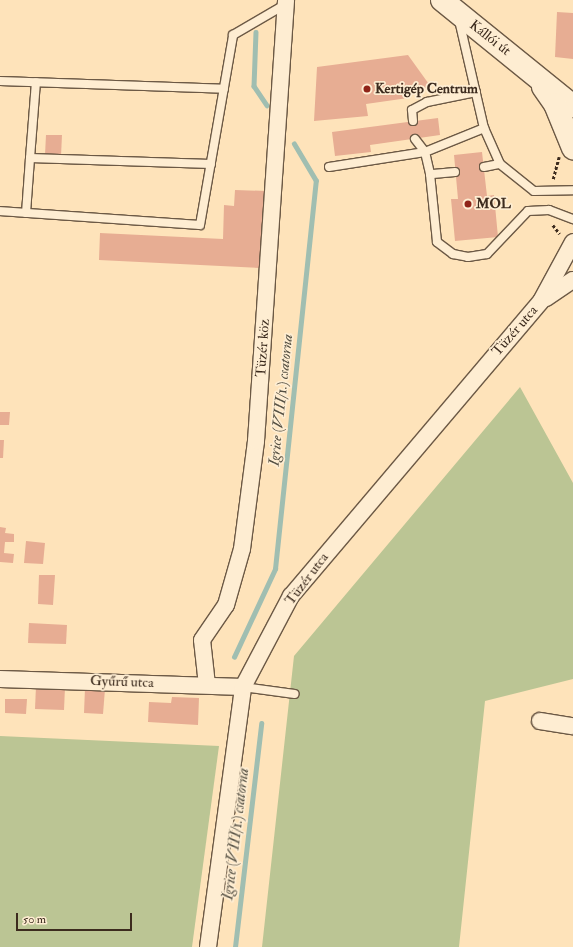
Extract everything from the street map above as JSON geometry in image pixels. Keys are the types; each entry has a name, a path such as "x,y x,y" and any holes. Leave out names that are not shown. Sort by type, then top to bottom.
{"main road":[{"name":"Kállói út","path":"450,6 573,106"},
{"name":"Kállói út","path":"537,78 555,104 573,148"}],"street":[{"name":"Tüzér köz","path":"207,685 202,640 226,605 242,549 256,441 286,2"},
{"name":"Tüzér utca","path":"208,947 243,687 291,596 541,301 567,260 573,242"},
{"name":"Tüzér utca","path":"541,301 573,280"},
{"name":"Gyűrű utca","path":"0,679 243,687"},
{"path":"540,721 573,726"}],"lane":[{"path":"0,211 200,224 234,35 286,2"},
{"path":"450,6 476,92 484,128 500,164 534,191 573,190"},
{"path":"0,81 224,89"},
{"path":"26,213 36,82"},
{"path":"413,122 412,110 427,102 476,92"},
{"path":"329,167 425,152 484,128"},
{"path":"416,139 425,152 430,174 437,242 453,254 468,257 487,254 528,211 549,210 573,219"},
{"path":"30,158 211,164"},
{"path":"484,167 500,164"},
{"path":"430,174 455,172"},
{"path":"243,687 295,694"}],"green space":[{"path":"520,387 573,483 573,679 485,701 459,947 262,947 294,656"},
{"path":"0,736 219,746 192,947 0,947"}],"building":[{"path":"557,12 573,13 573,59 555,57"},
{"name":"Kertigép Centrum","path":"408,55 431,87 406,91 408,98 366,104 368,116 314,121 317,67"},
{"path":"438,118 440,135 370,145 371,152 335,156 332,132"},
{"path":"46,135 62,135 61,156 45,155"},
{"path":"482,152 487,196 494,195 498,237 455,241 451,199 458,199 454,155"},
{"path":"235,190 267,191 260,268 99,260 100,233 223,239 224,205 234,206"},
{"path":"0,412 10,412 9,425 0,425"},
{"path":"0,440 4,440 3,458 0,458"},
{"path":"0,527 6,528 5,533 14,534 14,542 5,542 4,553 14,554 13,563 0,562"},
{"path":"26,541 45,543 43,564 24,563"},
{"path":"39,575 55,575 53,605 38,604"},
{"path":"29,623 67,625 66,644 28,643"},
{"path":"36,686 65,687 64,710 35,709"},
{"path":"85,688 105,689 103,714 84,713"},
{"path":"172,697 199,698 198,725 148,722 149,702 171,703"},
{"path":"5,699 27,699 26,714 5,713"}],"waterway":[{"name":"Igrice (VIII/1.) csatorna","path":"256,32 254,86 267,105"},
{"name":"Igrice (VIII/1.) csatorna","path":"234,657 275,569 316,181 294,144"},
{"name":"Igrice (VIII/1.) csatorna","path":"235,947 261,724"}],"place":[{"name":"Kertigép Centrum","path":"367,89"},
{"name":"MOL","path":"468,204"}]}
